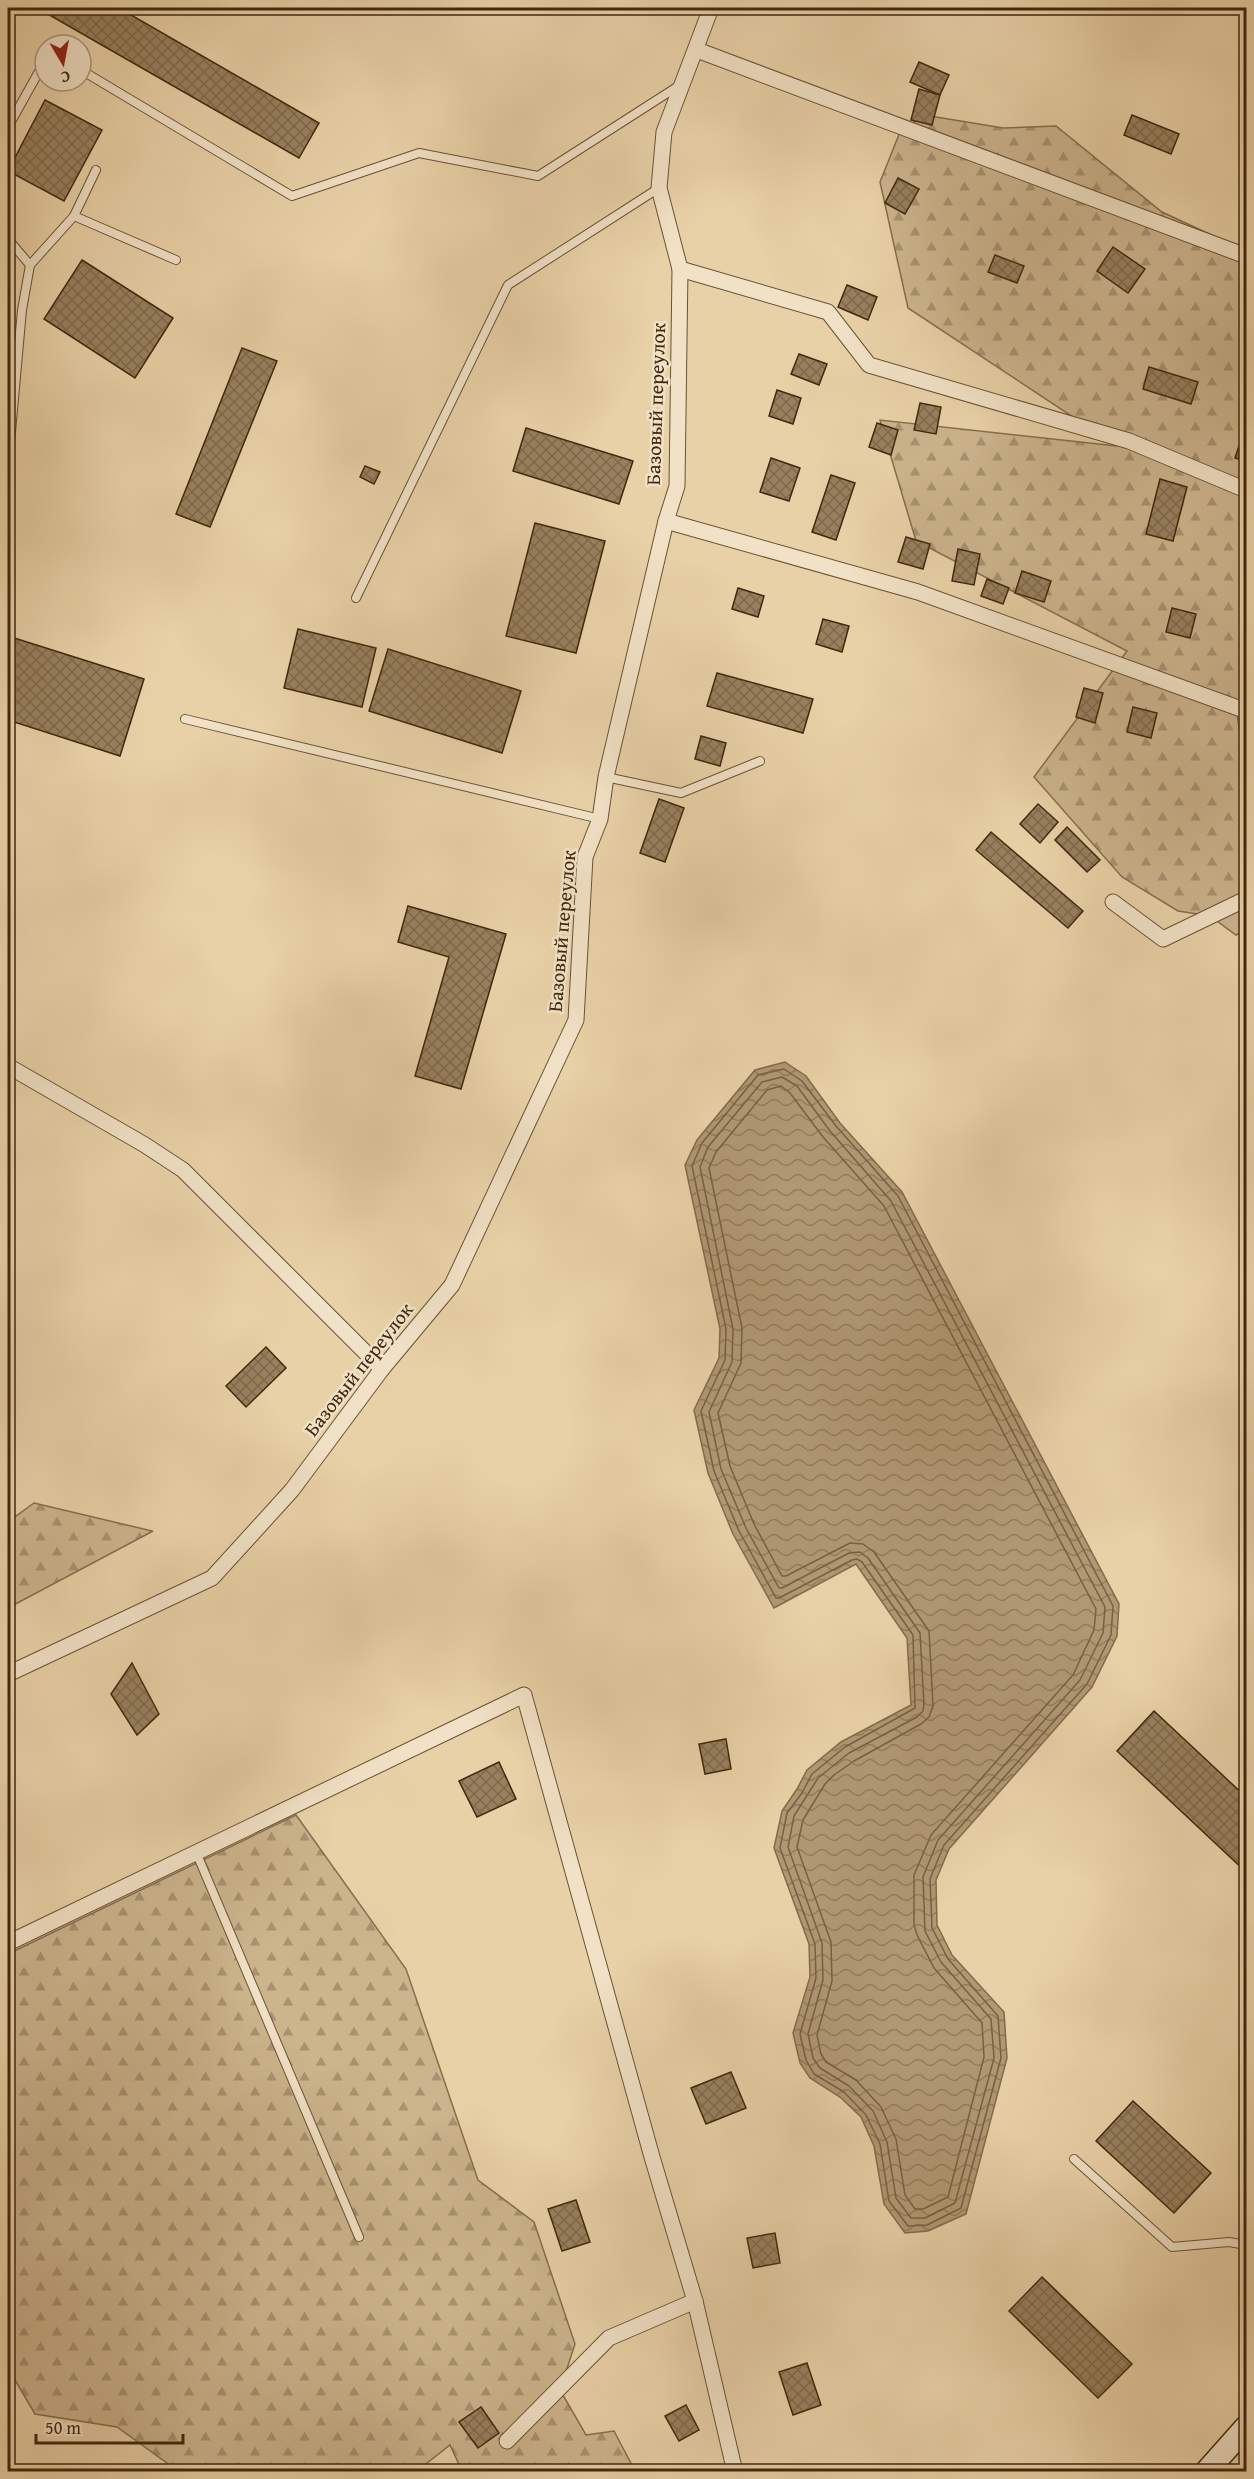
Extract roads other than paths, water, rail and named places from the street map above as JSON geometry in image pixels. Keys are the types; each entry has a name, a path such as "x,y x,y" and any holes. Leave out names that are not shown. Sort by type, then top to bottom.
{"main road":[{"path":"1206,2472 1246,2427"}],"street":[{"name":"Базовый переулок","path":"8,1674 212,1578 292,1490 382,1369 452,1285 576,1020 585,857 600,819 606,777 676,486 680,269 659,188 664,132 711,8"},
{"path":"696,50 1246,256"},
{"path":"680,269 828,312 869,365 1129,441 1246,490"},
{"path":"666,521 918,592 1241,709"},
{"path":"1113,903 1163,939 1246,899"},
{"path":"8,1066 145,1145 183,1170 382,1369"},
{"path":"8,1943 524,1695 652,2157 695,2301 735,2472"},
{"path":"507,2441 609,2338 695,2301"}],"lane":[{"path":"93,77 292,196 419,153 538,176 684,82"},
{"path":"8,128 33,82"},
{"path":"8,465 22,310 30,265 74,216 96,170"},
{"path":"356,598 508,285 659,188"},
{"path":"74,216 176,260"},
{"path":"8,239 30,265"},
{"path":"1241,709 1246,747"},
{"path":"185,719 600,819"},
{"path":"606,777 681,793 760,761"},
{"path":"196,1852 359,2237"},
{"path":"1074,2159 1172,2247 1229,2242 1246,2246"}],"water":[{"path":"785,1062 806,1076 840,1123 902,1192 1119,1604 1117,1636 1092,1687 949,1849 936,1880 937,1925 952,1955 1004,2012 1007,2058 966,2214 928,2231 905,2233 884,2204 874,2146 861,2117 840,2097 810,2078 800,2063 793,2033 810,1977 809,1944 774,1848 782,1811 807,1770 841,1742 911,1705 907,1638 856,1564 774,1608 733,1534 708,1473 694,1410 719,1358 720,1329 685,1165 697,1140 755,1070"}]}
